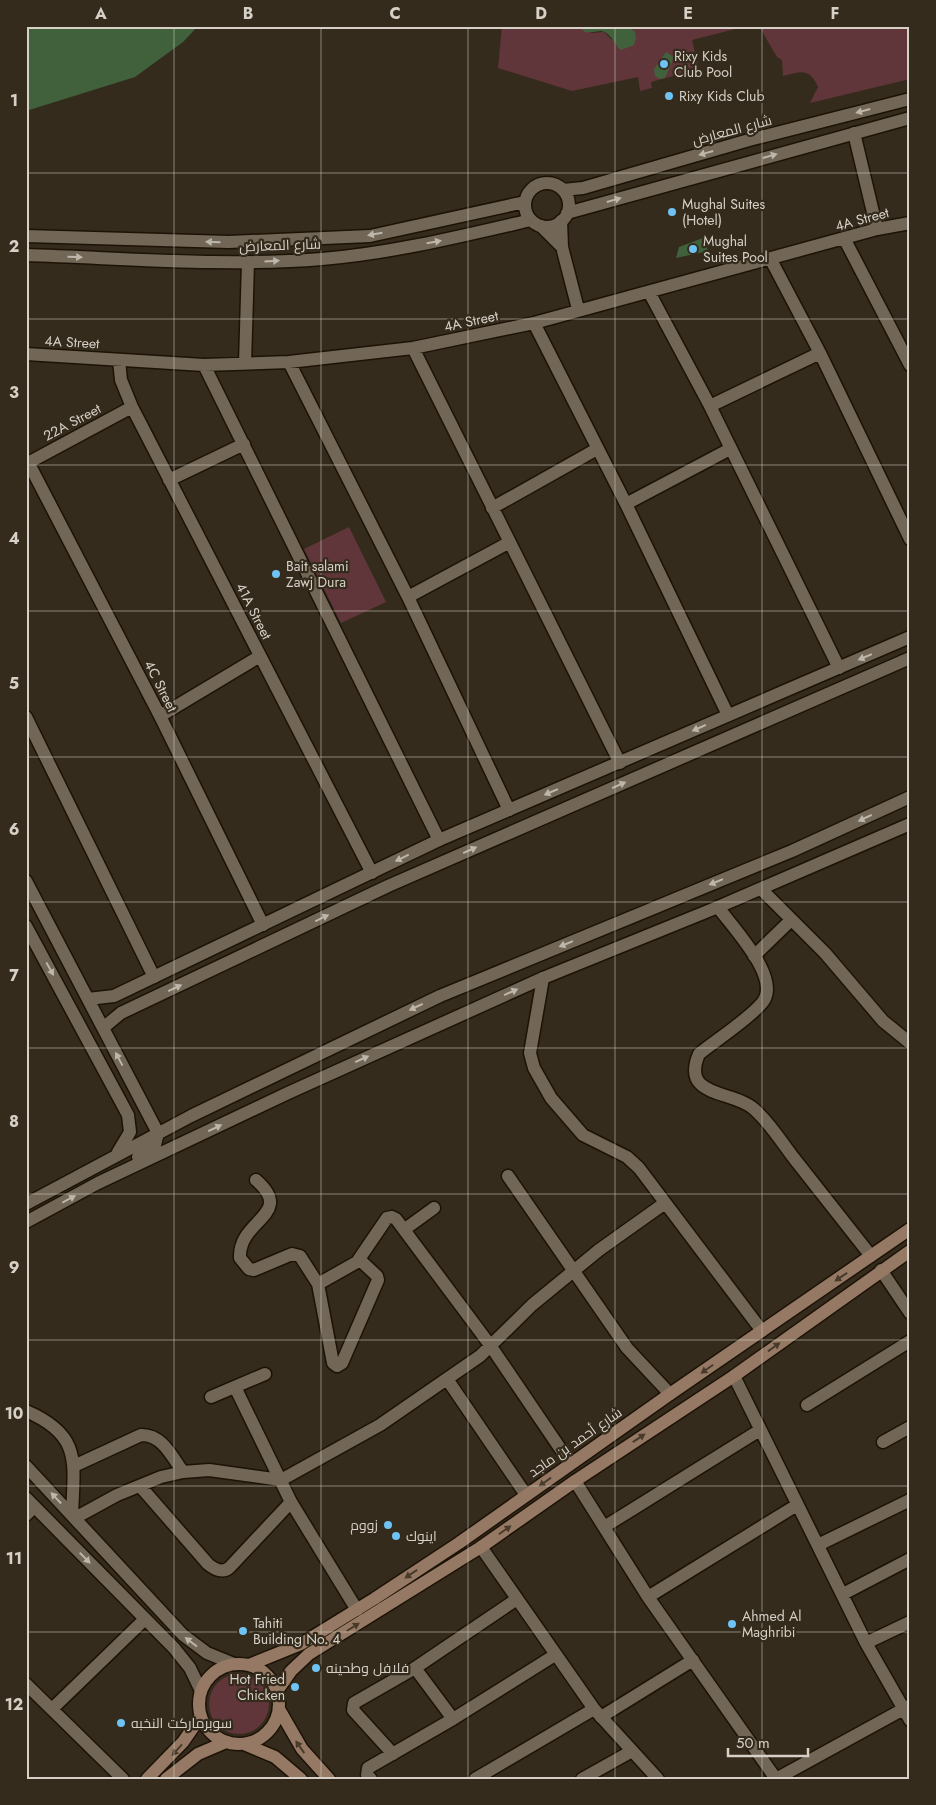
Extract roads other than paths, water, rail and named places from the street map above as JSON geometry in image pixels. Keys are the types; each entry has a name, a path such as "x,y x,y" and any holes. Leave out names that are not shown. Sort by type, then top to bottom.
{"main road":[{"name":"شارع أحمد بن ماجد","path":"249,1666 301,1644 460,1543 570,1463 910,1229"},
{"path":"277,1691 291,1671 309,1654 481,1547 575,1481 734,1376 910,1251"},
{"path":"244,1744 254,1741 267,1732 276,1720 279,1709 277,1691 266,1675 249,1666 234,1664 220,1669 208,1678 201,1691 201,1716 206,1728 226,1742 244,1744 275,1757 301,1779"},
{"path":"279,1709 302,1749 329,1779"},
{"path":"147,1779 183,1742 201,1716"},
{"path":"166,1779 198,1754 226,1742"}],"street":[{"name":"شارع المعارض","path":"563,190 583,188 749,140 910,99"},
{"path":"536,223 553,226 564,217 910,118"},
{"path":"854,133 877,230"},
{"path":"562,247 527,214 525,202 528,193 539,184 553,184 563,190 568,198 564,217 562,247 578,309"},
{"name":"شارع المعارض","path":"26,236 229,242 370,236 525,202"},
{"name":"شارع المعارض","path":"26,255 248,262 322,259 382,252 536,223"},
{"name":"4A Street","path":"26,354 204,365 289,362 413,348 534,323 578,309 910,223"},
{"path":"845,240 910,365"},
{"path":"771,260 820,353 910,539"},
{"path":"245,364 248,262"},
{"path":"649,292 710,406 839,668"},
{"path":"534,323 626,504 728,715"},
{"path":"413,348 620,763"},
{"path":"710,406 820,353"},
{"name":"41A Street","path":"119,360 121,380 132,407 372,873"},
{"path":"289,362 408,598 508,810"},
{"path":"204,365 439,840"},
{"name":"22A Street","path":"27,463 132,407"},
{"path":"169,480 244,444"},
{"path":"492,508 598,449"},
{"path":"626,504 730,449"},
{"name":"4C Street","path":"27,463 160,716 263,925"},
{"path":"408,598 510,542"},
{"path":"88,999 106,998 439,840 910,638"},
{"path":"160,716 260,656"},
{"path":"103,1028 115,1017 388,886 910,658"},
{"path":"26,717 154,976"},
{"path":"26,1204 116,1154 440,996 792,851 910,797"},
{"path":"26,1222 98,1183 288,1093 543,978 761,889 910,824"},
{"path":"26,881 158,1133 155,1145 150,1150 98,1183"},
{"path":"761,889 825,953 883,1021 910,1043"},
{"path":"26,891 60,953 67,957"},
{"path":"718,907 754,956 767,979 765,999 699,1054 695,1062 696,1078 707,1089 755,1109 870,1256"},
{"path":"754,956 792,920"},
{"path":"26,926 87,1037 130,1123 127,1140 116,1154"},
{"path":"150,1000 148,992 151,986 192,967 194,963 193,958"},
{"path":"543,978 530,1053 534,1068 551,1098 584,1135 627,1156 762,1331"},
{"path":"87,1037 118,1084 127,1087 130,1080"},
{"path":"508,1176 575,1270 627,1348 670,1394"},
{"path":"256,1180 269,1191 272,1201 242,1243 240,1258 249,1269 254,1270 292,1254 298,1254 318,1284 333,1363 337,1366 342,1363 378,1280 377,1276 359,1259"},
{"path":"73,1516 161,1477 183,1472 209,1470 281,1480 380,1425 480,1356 532,1305 618,1235 665,1203"},
{"path":"404,1229 434,1208"},
{"path":"318,1284 353,1265 387,1218 396,1219 490,1345 570,1463"},
{"path":"881,1270 910,1313"},
{"path":"807,1406 910,1341"},
{"path":"211,1397 265,1374"},
{"path":"575,1481 648,1597 776,1779 908,1712 866,1643 734,1376"},
{"path":"447,1379 526,1495"},
{"path":"235,1387 291,1502 357,1610"},
{"path":"26,1411 48,1421 60,1430 71,1451 74,1466 73,1516"},
{"path":"883,1442 910,1427"},
{"path":"604,1527 760,1430"},
{"path":"74,1466 141,1435 147,1435 159,1440 183,1472"},
{"path":"26,1466 183,1635 207,1653 234,1664"},
{"path":"140,1486 208,1564 214,1569 221,1570 230,1567 291,1502"},
{"path":"818,1545 910,1500"},
{"path":"648,1597 797,1505"},
{"path":"29,1507 183,1658 201,1691"},
{"path":"481,1547 555,1655 598,1713 658,1779"},
{"path":"843,1594 910,1559"},
{"path":"393,1754 353,1710 353,1706 358,1700 415,1668 517,1599"},
{"path":"52,1709 145,1619"},
{"path":"866,1643 910,1622"},
{"path":"371,1779 367,1775 368,1768 453,1719 555,1655"},
{"path":"475,1779 693,1660"},
{"path":"415,1668 453,1719"},
{"path":"27,1686 123,1779"},
{"path":"582,1779 632,1751"}],"place":[{"name":"Rixy Kids Club Pool","path":"664,64"},
{"name":"Rixy Kids Club","path":"669,96"},
{"name":"Mughal Suites (Hotel)","path":"672,212"},
{"name":"Mughal Suites Pool","path":"693,249"},
{"name":"Bait salami Zawj Dura","path":"276,574"},
{"name":"زووم","path":"388,1525"},
{"name":"اينوك","path":"396,1536"},
{"name":"Ahmed Al Maghribi","path":"732,1624"},
{"name":"Tahiti Building No. 4","path":"243,1631"},
{"name":"فلافل وطحينه","path":"316,1668"},
{"name":"Hot Fried Chicken","path":"295,1687"},
{"name":"سوبرماركت النخبه","path":"121,1723"}]}
